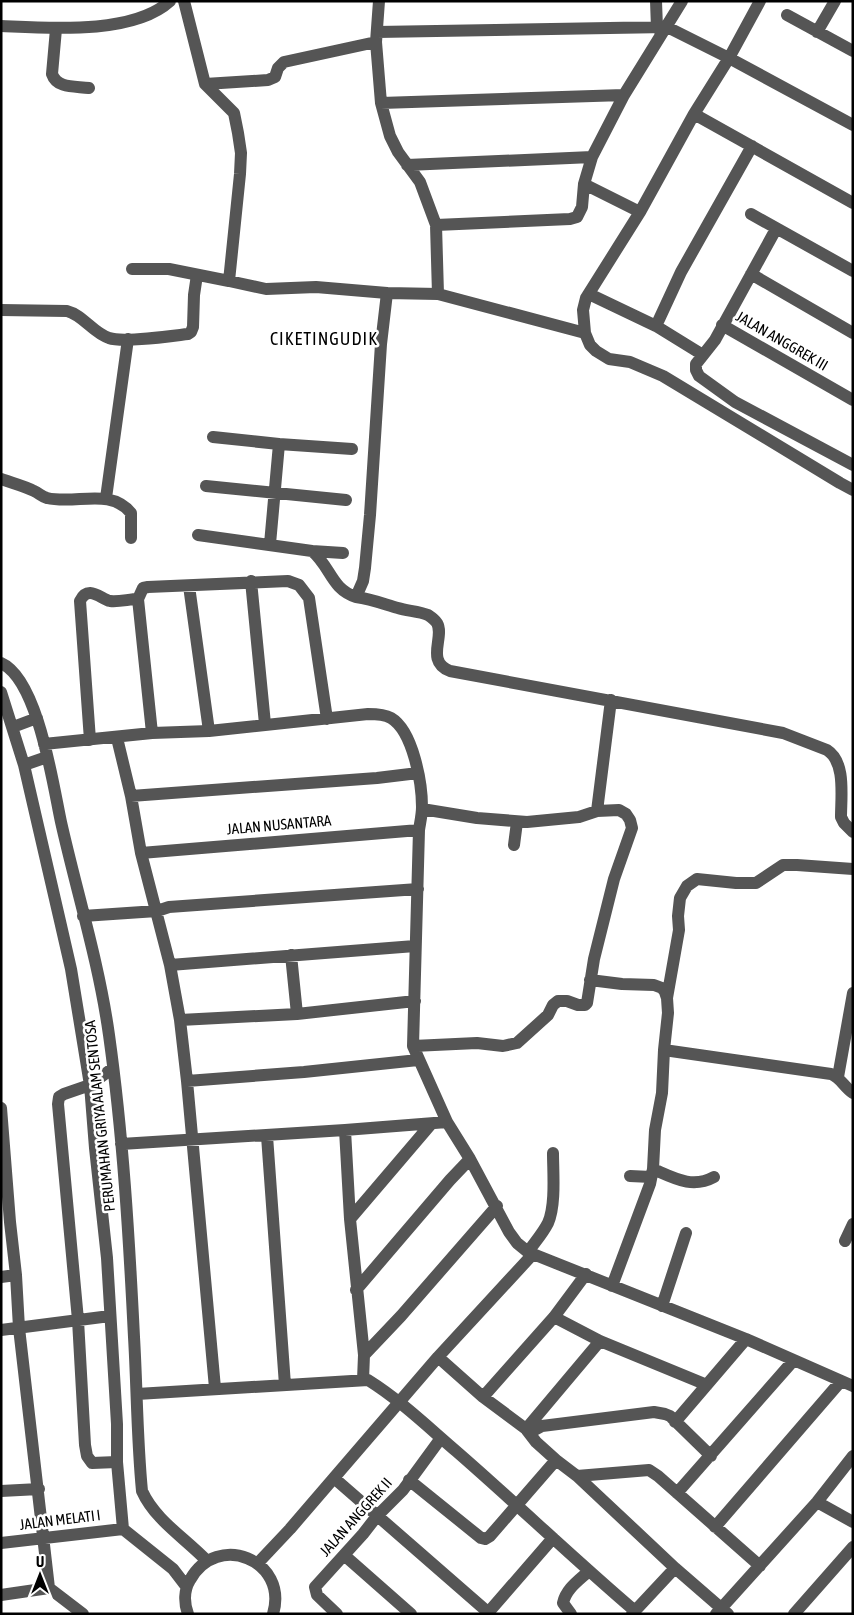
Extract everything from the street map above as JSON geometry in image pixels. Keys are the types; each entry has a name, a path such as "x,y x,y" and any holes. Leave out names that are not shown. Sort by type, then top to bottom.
{"street":[{"path":"1,26 56,29 116,24 140,18 166,5 170,1"},
{"path":"184,1 206,84 234,113 240,153 240,174 228,281"},
{"path":"379,1 377,37 380,103 390,136 407,165 420,182 436,225 438,294"},
{"path":"656,1 662,28"},
{"path":"436,225 574,219 580,214 584,184 592,157 662,28 682,1"},
{"path":"760,1 729,58 694,114 640,212 584,303 585,333 590,345 600,354 615,360 630,362 663,376 823,474 853,490"},
{"path":"818,32 835,1"},
{"path":"788,15 853,51"},
{"path":"206,84 268,80 274,77 278,68 284,62 377,37 662,28 729,58 853,125"},
{"path":"56,29 52,74 55,80 60,84 89,88"},
{"path":"380,103 624,95"},
{"path":"694,114 853,203"},
{"path":"656,326 681,272 752,146"},
{"path":"407,165 592,157"},
{"path":"584,184 640,212"},
{"path":"751,214 853,271"},
{"path":"776,229 715,340 695,366 696,372 735,402 853,465"},
{"path":"132,269 169,270 266,289 316,287 387,293 438,294 585,333"},
{"path":"751,274 853,333"},
{"path":"1,310 72,312 108,338 128,339 188,334 191,332 194,295 198,275"},
{"path":"356,597 364,582 381,344 387,293"},
{"path":"589,294 656,326 703,355"},
{"name":"JALAN ANGGREK III","path":"722,325 853,400"},
{"path":"106,498 128,339"},
{"path":"213,437 352,449"},
{"path":"270,544 279,444"},
{"path":"1,479 31,489 45,498 106,498 126,507 131,513 130,538"},
{"path":"206,486 346,500"},
{"path":"198,535 312,551 342,553"},
{"path":"312,551 320,558 340,589 346,594 428,615 433,619 438,626 437,657 446,669 783,733 827,750 833,754 840,767 841,817 853,832"},
{"path":"251,581 266,724"},
{"path":"152,733 138,599 143,588 148,586 189,586 251,581 288,581 299,585 306,593 310,607 327,719"},
{"path":"189,586 209,731"},
{"path":"90,740 80,601 82,596 87,594 101,596 109,601 138,599"},
{"name":"PERUMAHAN GRIYA ALAM SENTOSA","path":"1,663 11,668 26,688 37,718 83,916 96,961 109,1032 130,1256 142,1491 146,1500 161,1518 194,1547 206,1561"},
{"path":"1,692 24,765 71,969 90,1085 107,1258 117,1424 117,1462 123,1529 172,1569 186,1586"},
{"path":"597,811 611,700"},
{"path":"44,744 152,733 209,731 368,714 385,715 392,718 406,734 418,773 422,808 419,830 413,1046 447,1122 470,1158 497,1206 509,1232 517,1243 530,1253 746,1339 847,1384 715,1528"},
{"path":"13,727 37,718"},
{"path":"117,738 131,796 141,853 170,965 180,1020 193,1140 215,1388"},
{"path":"24,765 47,757"},
{"path":"131,796 377,778 418,773"},
{"path":"413,1046 478,1044 503,1046 517,1044 548,1015 553,1006 558,1002 564,1000 578,1006 585,1005 614,879 632,828 630,820 623,812 597,811 572,818 539,822 517,822 477,818 422,808"},
{"path":"514,845 517,822"},
{"name":"JALAN NUSANTARA","path":"141,853 419,830"},
{"path":"612,1286 652,1173 655,1130 662,1093 668,1013 667,998 679,930 680,898 686,886 697,879 756,883 783,865 853,869"},
{"path":"83,916 156,910 169,907 418,889"},
{"path":"170,965 415,946"},
{"path":"291,956 297,1014"},
{"path":"590,980 654,986 662,988 667,998"},
{"path":"838,1077 853,993"},
{"path":"180,1020 297,1014 414,1002"},
{"path":"664,1050 830,1074 838,1077 844,1086 853,1093"},
{"path":"187,1081 304,1072 418,1060"},
{"path":"113,1068 90,1085 59,1097 58,1104 78,1320 87,1456 92,1463 117,1462"},
{"path":"1,1108 5,1222 16,1275 19,1328 49,1588"},
{"path":"121,1144 266,1136 447,1122"},
{"path":"350,1219 431,1124"},
{"path":"346,1130 350,1219 364,1355 363,1380"},
{"path":"266,1136 285,1385"},
{"path":"258,1563 290,1529 530,1253 550,1218 553,1153"},
{"path":"356,1290 470,1158"},
{"path":"630,1176 652,1173 692,1182 704,1182 714,1177"},
{"path":"364,1355 401,1316 497,1206"},
{"path":"845,1242 853,1224"},
{"path":"662,1306 686,1233"},
{"path":"483,1397 554,1317 586,1274"},
{"path":"1,1277 16,1275"},
{"path":"1,1330 110,1316"},
{"path":"554,1317 600,1341 707,1385"},
{"path":"675,1422 746,1339"},
{"path":"528,1431 600,1341"},
{"path":"438,1357 483,1397 528,1431 556,1460 577,1476 722,1612 851,1461"},
{"path":"677,1493 793,1361"},
{"path":"137,1394 215,1388 371,1381 399,1402 517,1504 633,1612 675,1568"},
{"path":"528,1431 542,1426 654,1412 665,1414 711,1456"},
{"name":"JALAN ANGGREK II","path":"338,1614 317,1595 315,1587 402,1490 441,1438"},
{"path":"410,1480 481,1538 485,1539 490,1536 556,1460"},
{"path":"577,1476 649,1470 760,1566"},
{"path":"334,1478 489,1613 553,1538"},
{"path":"1,1491 39,1489"},
{"path":"817,1502 853,1522"},
{"name":"JALAN MELATI I","path":"1,1543 123,1529"},
{"path":"794,1614 853,1547"},
{"path":"188,1614 185,1597 186,1586 195,1571 206,1561 219,1555 232,1554 246,1557 258,1563 266,1572 272,1582 275,1594 273,1614"},
{"path":"344,1555 411,1614"},
{"path":"571,1614 563,1604 564,1597 568,1590 588,1571"},
{"path":"1,1594 49,1588 83,1614"}],"district":[{"name":"CIKETINGUDIK","path":"324,339"}]}
